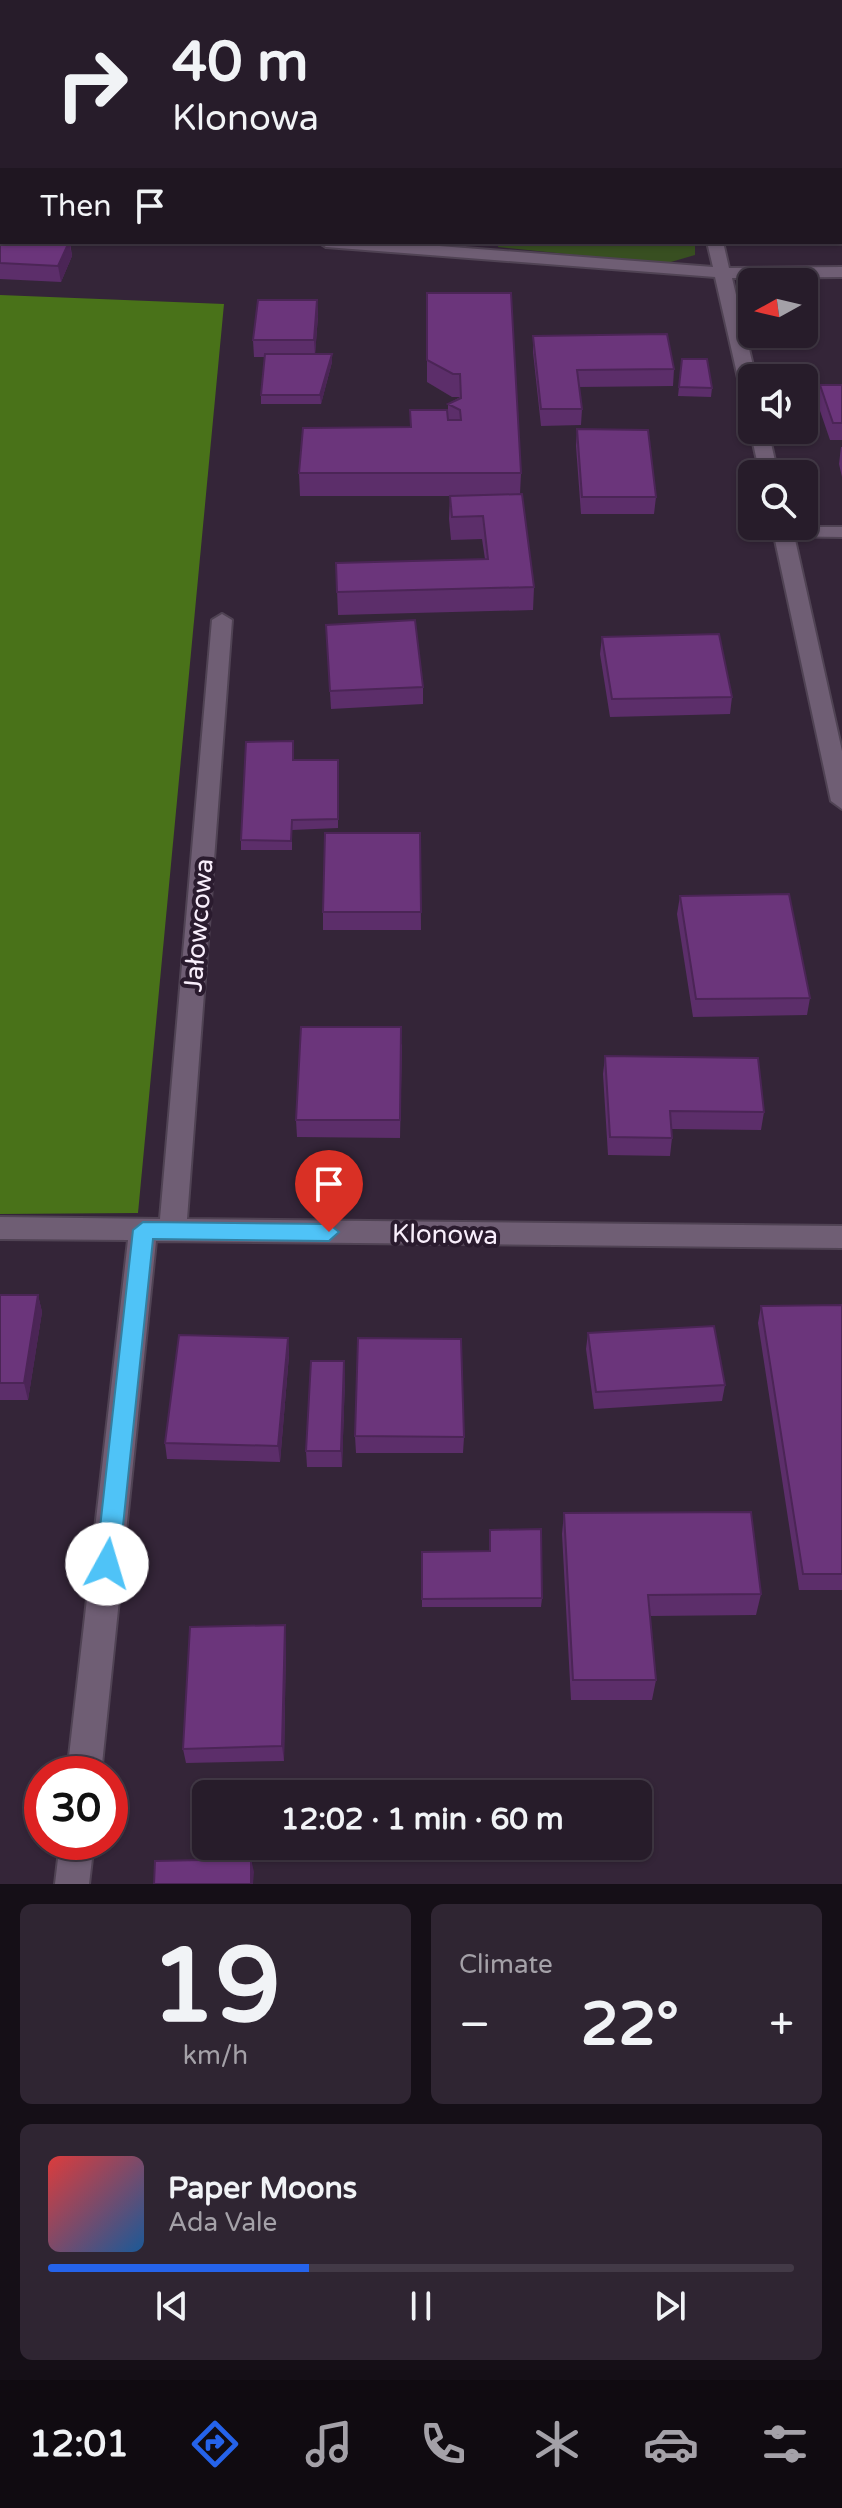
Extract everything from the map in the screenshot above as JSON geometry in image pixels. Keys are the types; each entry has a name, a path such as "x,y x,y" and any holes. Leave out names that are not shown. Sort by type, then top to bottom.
{"street":[{"path":"370,244 722,273 842,272"},
{"path":"715,244 743,364"},
{"path":"784,540 842,801"},
{"name":"Jałowcowa","path":"86,1756 158,1230 222,620"},
{"name":"Klonowa","path":"0,1228 842,1237"},
{"path":"72,1884 75,1860"}],"lane":[{"path":"818,531 842,532"}],"green space":[{"path":"499,244 695,244 695,255 664,264 498,247"},
{"path":"0,295 224,304 138,1213 0,1214"}],"building":[{"path":"0,244 68,244 58,266 0,263"},
{"path":"427,293 511,293 521,473 299,473 303,428 411,427 410,410 447,410 448,420 461,420 460,410 448,404 461,398 460,374 453,374 427,360"},
{"path":"258,300 317,300 314,340 253,340"},
{"path":"667,334 674,369 577,370 582,409 541,409 533,336"},
{"path":"265,354 332,354 320,395 261,395"},
{"path":"682,359 707,359 712,388 679,387"},
{"path":"820,385 842,385 842,423 833,423"},
{"path":"577,429 648,430 656,497 582,497"},
{"path":"522,494 534,587 337,592 336,563 488,559 483,516 452,517 450,496"},
{"path":"415,620 423,687 330,691 326,625"},
{"path":"719,634 732,697 612,699 602,637"},
{"path":"293,741 293,760 338,760 338,819 292,820 291,841 241,840 246,742"},
{"path":"325,833 420,833 421,912 323,912"},
{"path":"789,894 810,998 696,999 680,896"},
{"path":"301,1027 401,1027 400,1120 296,1120"},
{"path":"605,1056 758,1058 764,1112 670,1111 672,1138 610,1137"},
{"path":"0,1295 38,1295 24,1383 0,1383"},
{"path":"842,1305 842,1574 803,1574 761,1306"},
{"path":"714,1326 725,1385 596,1392 588,1333"},
{"path":"179,1335 288,1338 278,1446 165,1443"},
{"path":"358,1338 461,1339 464,1437 355,1436"},
{"path":"311,1361 344,1361 341,1451 306,1451"},
{"path":"751,1512 761,1594 648,1595 656,1680 573,1680 564,1513"},
{"path":"541,1529 542,1598 422,1599 422,1552 490,1551 490,1530"},
{"path":"285,1625 282,1746 183,1749 190,1627"},
{"path":"251,1860 251,1884 154,1884 155,1861"}],"route":[{"path":"107,1564 143,1230 329,1232"}]}
